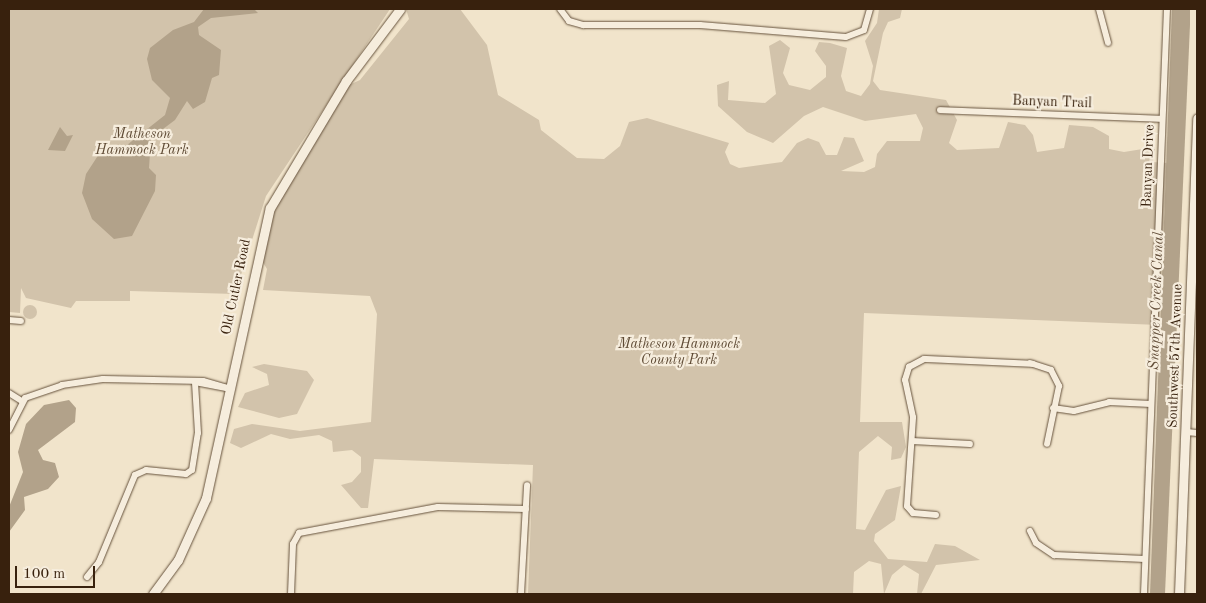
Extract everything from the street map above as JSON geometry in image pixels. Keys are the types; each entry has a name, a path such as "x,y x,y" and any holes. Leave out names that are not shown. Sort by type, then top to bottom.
{"main road":[{"name":"Old Cutler Road","path":"153,594 178,560 198,520 273,201 346,81 400,9"},
{"name":"Southwest 57th Avenue","path":"1179,594 1196,215 1197,118"}],"street":[{"path":"560,9 567,20 583,25 700,25 846,37 862,33 870,9"},
{"path":"1099,9 1108,43"},
{"name":"Banyan Drive","path":"1144,594 1167,9"},
{"name":"Banyan Trail","path":"940,110 1162,119"},
{"path":"9,320 20,320"},
{"path":"936,515 908,509 914,414 905,380 909,366 924,359 1033,364 1051,370 1057,379 1059,390 1053,408 1047,444"},
{"path":"9,430 22,401 55,386 99,379 195,382 228,388"},
{"path":"87,577 99,562 135,475 146,470 183,474 192,470 198,432 195,382"},
{"path":"9,393 22,401"},
{"path":"1053,408 1074,411 1109,402 1151,404"},
{"path":"1186,432 1197,432"},
{"path":"912,441 970,444"},
{"path":"521,594 527,485"},
{"path":"291,594 293,544 299,533 438,507 526,509"},
{"path":"1030,531 1036,543 1054,555 1145,560"}],"green space":[{"name":"Matheson Hammock Park","path":"9,9 390,9 266,196 235,294 130,291 130,301 76,301 71,308 26,298 21,288 20,313 9,312"},
{"name":"Matheson Hammock County Park","path":"406,9 460,9 487,45 498,95 539,120 541,130 577,158 604,159 620,146 629,122 647,118 729,143 725,152 730,164 739,168 782,162 797,143 808,138 819,142 826,155 837,155 844,137 854,138 864,161 841,171 864,172 875,167 877,154 887,141 920,141 923,128 916,114 865,121 823,107 804,116 773,143 747,132 718,106 717,85 729,81 728,100 765,103 776,94 769,46 780,40 790,48 783,73 789,85 810,90 826,77 826,66 815,51 819,42 847,48 841,76 846,91 861,96 870,84 873,66 865,41 877,23 879,9 902,9 900,18 888,22 883,33 873,81 880,90 946,100 957,120 949,143 957,150 999,148 1008,122 1025,125 1033,135 1037,152 1064,148 1069,125 1093,127 1109,136 1109,149 1124,152 1155,147 1153,162 1167,163 1159,325 864,313 860,422 902,422 906,447 901,458 891,460 892,447 878,436 859,452 856,529 865,530 886,490 901,486 895,520 875,534 874,541 888,559 927,562 935,544 955,546 980,560 936,565 921,594 917,594 919,574 904,565 892,575 884,594 881,564 869,561 854,572 853,594 528,594 533,465 374,459 368,508 361,508 341,485 352,482 361,472 361,457 352,450 333,452 332,441 319,435 290,439 271,434 241,448 230,443 234,429 252,424 300,431 371,422 377,314 370,296 263,290 267,269 261,259 271,218 311,143 349,85 360,80 409,19"},
{"path":"27,305 33,305 37,312 33,319 27,319 23,315 23,309"},
{"path":"264,364 307,371 314,380 297,414 279,418 238,407 245,393 269,385 267,374 252,367"}],"shaded area":[{"path":"204,9 254,9 258,13 211,18 198,27 199,35 221,50 219,75 212,78 205,102 193,109 187,101 175,120 151,138 149,168 156,175 155,191 132,236 114,239 92,219 82,193 86,174 99,154 127,145 165,115 170,98 152,80 147,59 150,48 173,30 194,22"},
{"path":"1172,9 1190,9 1190,25 1165,594 1150,594"},
{"path":"60,127 67,136 73,135 65,151 48,150"},
{"path":"69,400 76,408 75,422 38,450 43,460 55,463 59,477 48,489 24,497 25,510 9,532 9,507 23,472 18,452 26,424 44,405"}],"water label":[{"name":"Snapper Creek Canal","path":"1157,301"}]}
